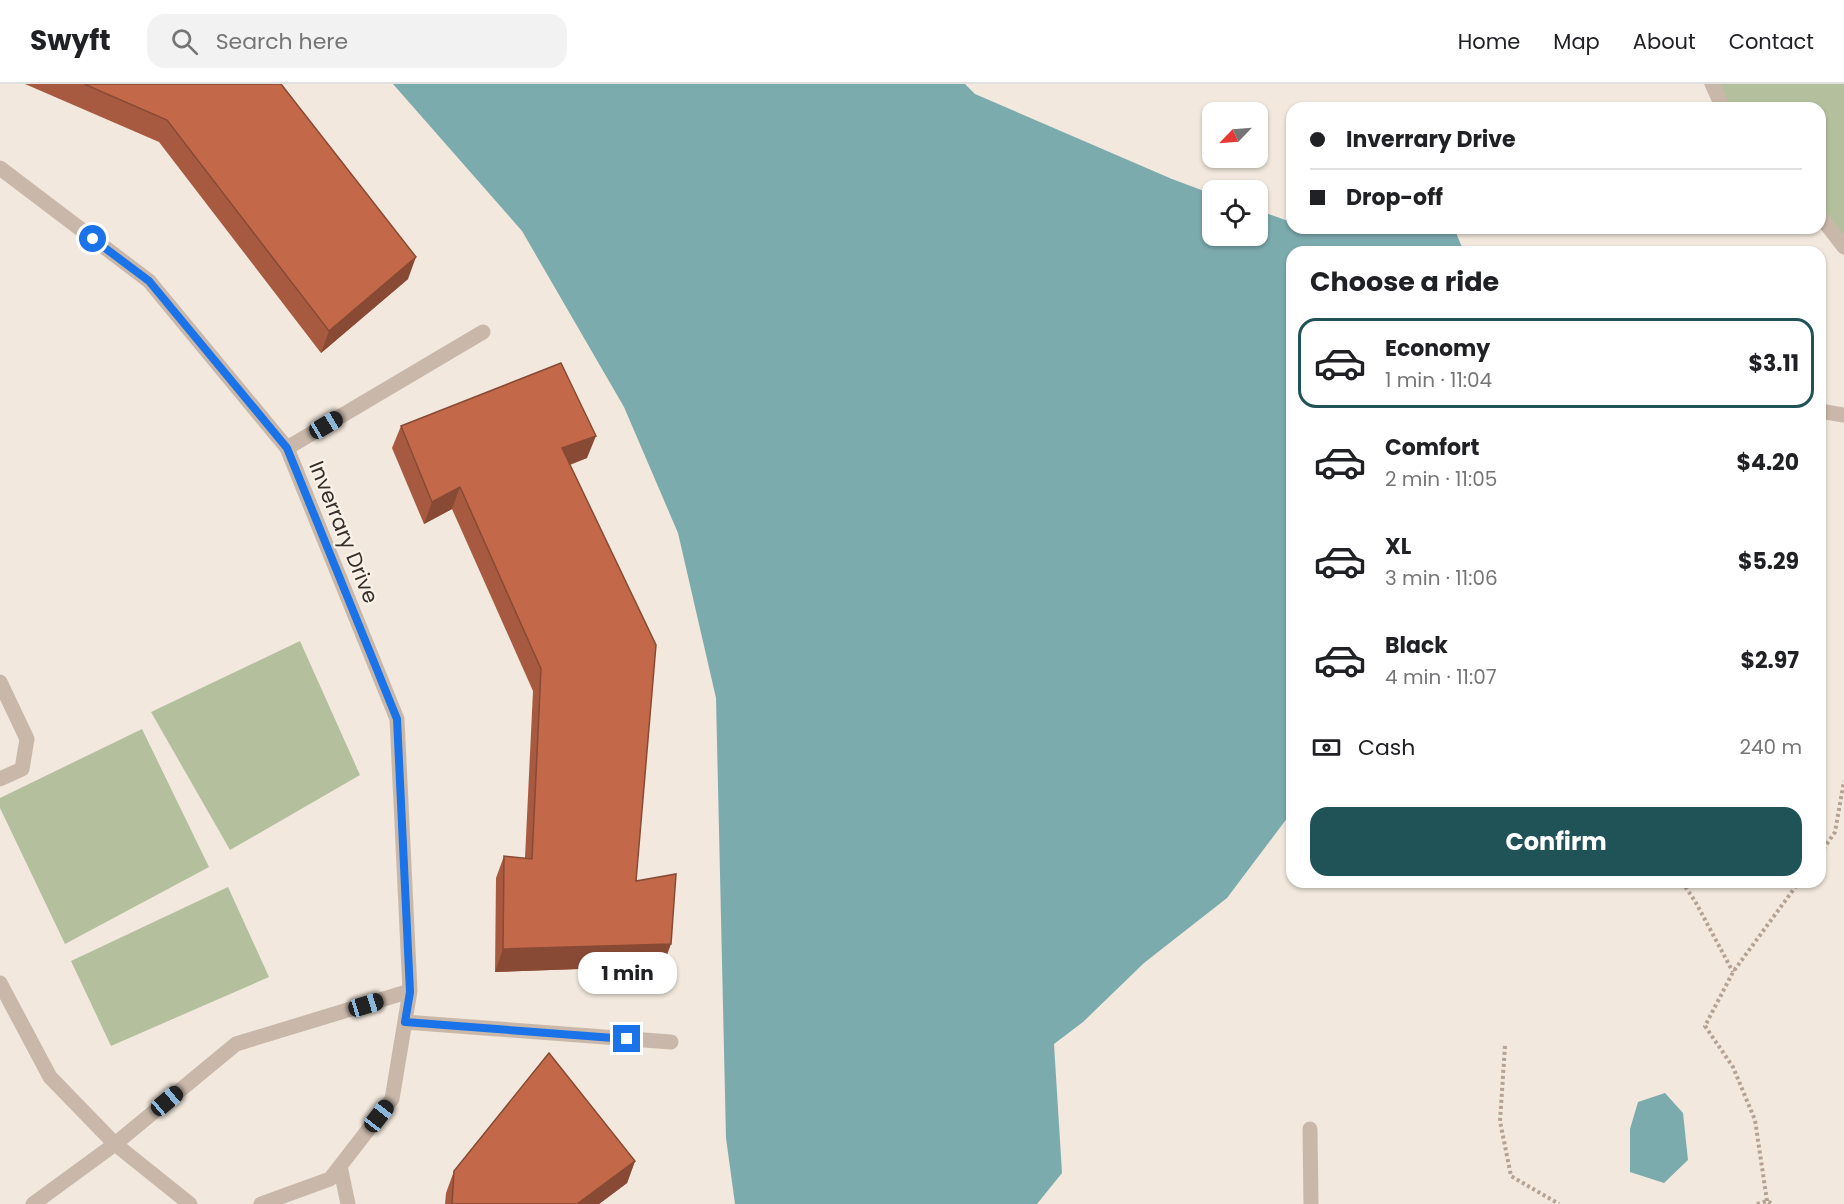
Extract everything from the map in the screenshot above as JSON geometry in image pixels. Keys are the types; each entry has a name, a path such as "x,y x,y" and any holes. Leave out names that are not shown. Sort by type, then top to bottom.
{"street":[{"path":"1712,84 1720,102"},
{"name":"Inverrary Drive","path":"0,168 149,281 287,448 397,719 410,992 392,1099 330,1179 292,1199 261,1204"},
{"path":"1826,224 1844,247"},
{"path":"287,448 483,332"},
{"path":"1826,412 1844,416"},
{"path":"0,682 27,739 22,769 0,779"},
{"path":"0,982 50,1077 115,1144 190,1204"},
{"path":"33,1204 115,1144 236,1044 410,992"},
{"path":"405,1022 671,1042"},
{"path":"1310,1129 1311,1204"},
{"path":"340,1166 348,1204"}],"path":[{"path":"1826,846 1836,832 1844,781"},
{"path":"1686,888 1733,972"},
{"path":"1767,1201 1755,1120 1733,1067 1705,1026 1733,972 1795,888"},
{"path":"1505,1046 1500,1121 1511,1176 1559,1204"},
{"path":"1757,1204 1767,1201 1773,1204"}],"green space":[{"path":"1712,84 1844,84 1844,247 1826,224 1826,102 1720,102"},
{"path":"300,641 360,775 230,850 151,712"},
{"path":"142,729 209,867 65,944 0,808 0,798"},
{"path":"228,887 269,977 111,1046 71,961"}],"water":[{"path":"393,84 965,84 975,94 1202,190 1202,246 1268,246 1268,214 1286,220 1286,234 1456,234 1462,246 1286,246 1286,820 1227,898 1144,963 1083,1022 1054,1044 1062,1173 1037,1204 735,1204 726,1138 716,698 678,533 624,407 522,231"},
{"path":"1665,1093 1683,1113 1688,1160 1664,1183 1630,1172 1630,1129 1638,1102"}],"building":[{"path":"84,84 281,84 416,257 329,331 167,120"},
{"path":"561,363 596,436 562,448 656,645 636,881 676,874 671,944 503,949 504,856 532,859 541,669 460,487 432,502 401,426"},
{"path":"549,1053 635,1161 577,1204 452,1204 454,1171"}],"route":[{"path":"93,239 149,281 287,448 397,719 410,992 405,1022 627,1039"}]}
